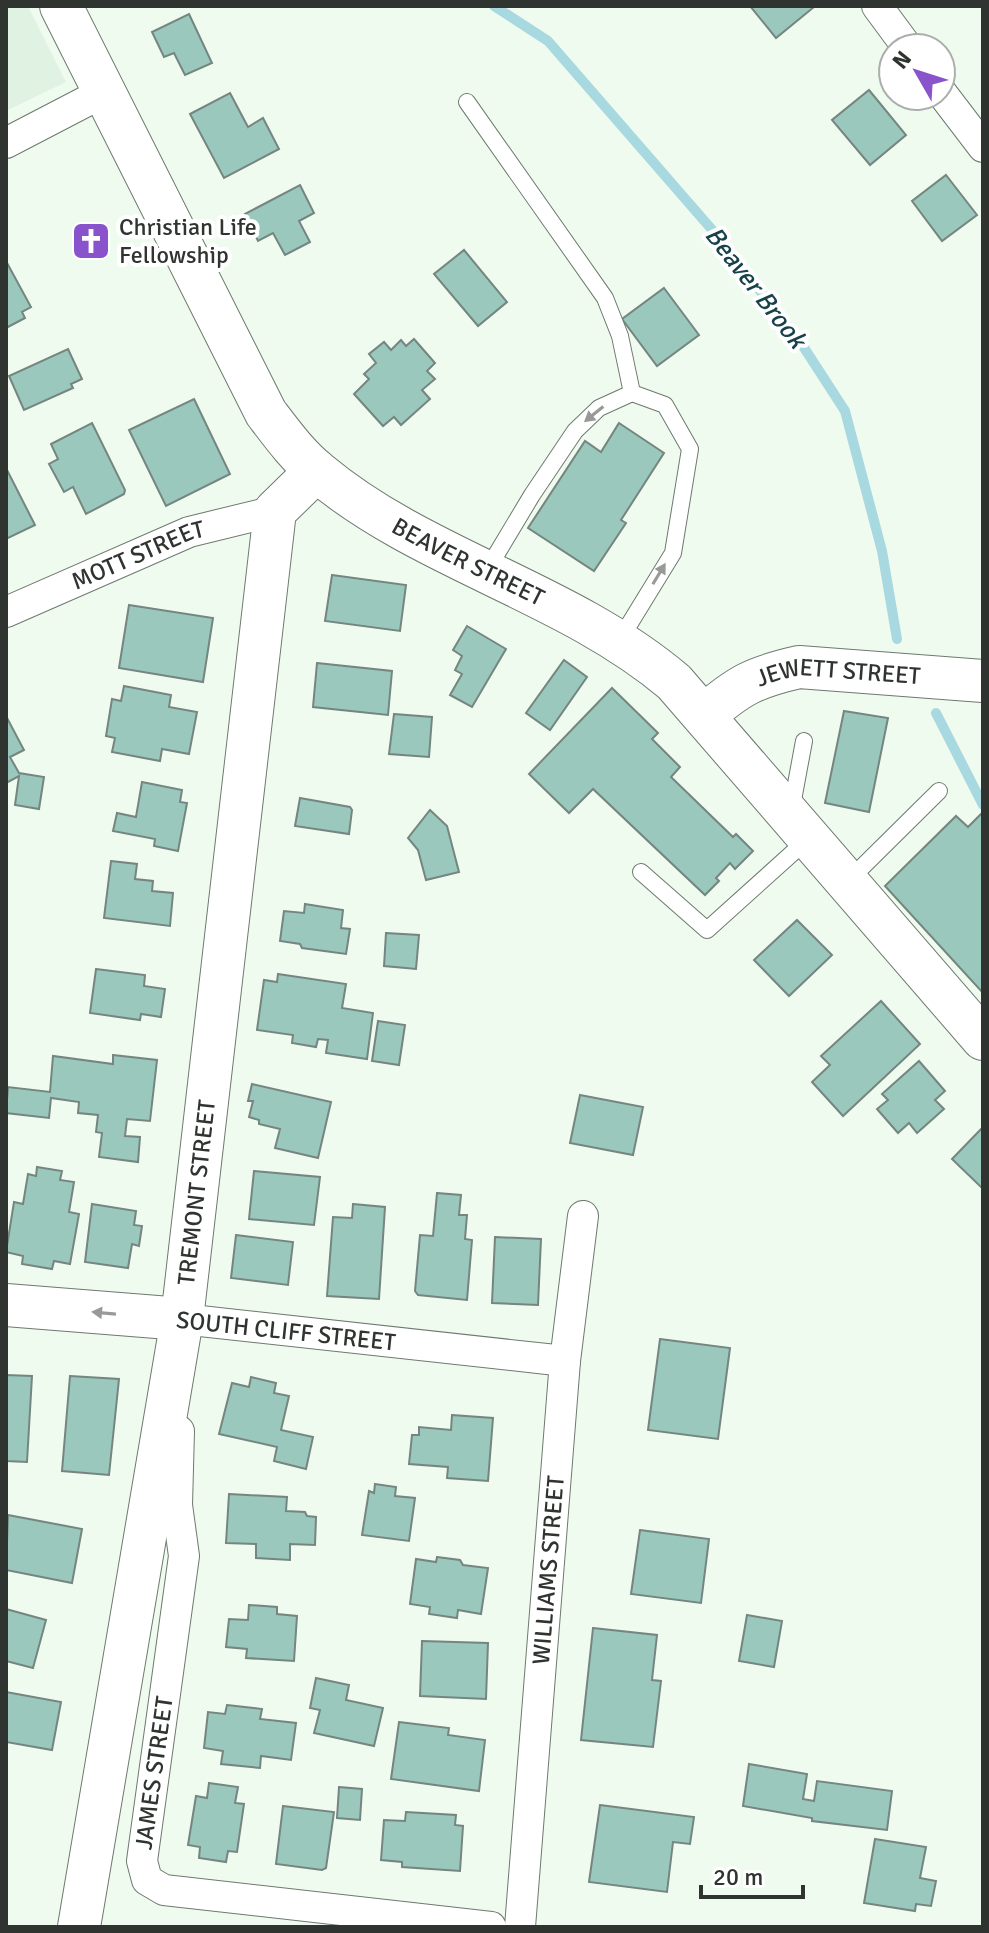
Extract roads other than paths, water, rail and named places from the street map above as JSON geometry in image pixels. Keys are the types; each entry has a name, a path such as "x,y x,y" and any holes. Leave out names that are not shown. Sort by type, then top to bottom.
{"street":[{"name":"BEAVER STREET","path":"61,6 266,413 316,471 356,501 619,641 674,682 983,1039"},
{"path":"877,6 896,32"},
{"path":"6,143 104,92"},
{"path":"956,112 983,147"},
{"path":"275,511 316,471"},
{"name":"MOTT STREET","path":"6,612 189,532 275,511"},
{"name":"TREMONT STREET","path":"79,1927 182,1319 275,511"},
{"name":"JEWETT STREET","path":"705,715 743,684 799,667 983,681"},
{"name":"WILLIAMS STREET","path":"520,1927 565,1361 583,1216"},
{"name":"SOUTH CLIFF STREET","path":"6,1305 182,1319 565,1361"},
{"name":"JAMES STREET","path":"182,1319 177,1505 184,1556 142,1861 147,1880 164,1890 491,1927"}],"lane":[{"path":"467,102 605,298 620,336 632,393"},
{"path":"487,570 575,431 599,408 632,393 665,405 690,449 673,553 619,641"},
{"path":"641,872 707,930 800,827 804,741"},
{"path":"847,882 939,791"}],"waterway":[{"name":"Beaver Brook","path":"494,6 548,41 714,232 801,343 845,411 882,551 897,639"},
{"name":"Beaver Brook","path":"936,713 983,805"}],"place":[{"name":"Christian Life Fellowship","path":"91,241"}]}
